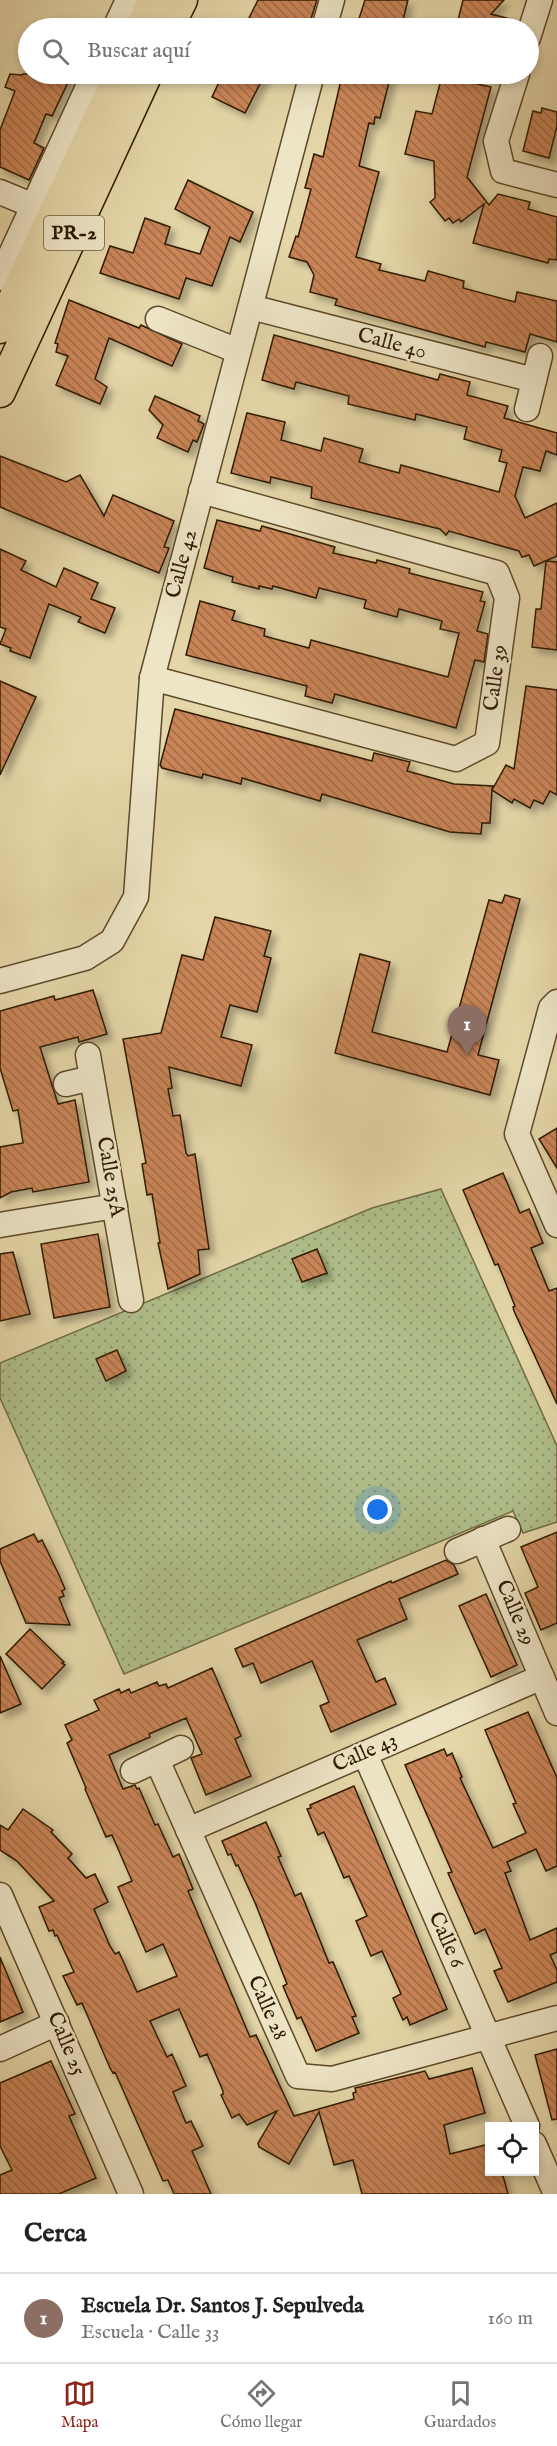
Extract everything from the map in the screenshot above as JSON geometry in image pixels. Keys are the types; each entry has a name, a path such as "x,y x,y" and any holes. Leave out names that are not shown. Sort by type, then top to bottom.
{"main road":[{"path":"146,18 154,0"},
{"path":"173,18 182,0"},
{"name":"PR-2","path":"0,328 115,84"},
{"name":"PR-2","path":"0,392 142,84"}],"street":[{"path":"120,18 128,0"},
{"path":"327,18 332,0"},
{"path":"534,18 540,0"},
{"path":"0,278 89,84"},
{"name":"Calle 42","path":"0,981 85,958 103,947 112,941 136,897 152,678 309,84"},
{"path":"514,84 496,141 503,171 557,185"},
{"path":"0,192 33,206"},
{"name":"Calle 40","path":"251,307 534,380"},
{"path":"158,319 238,351"},
{"path":"527,409 540,356"},
{"name":"Calle 39","path":"152,678 456,759 487,743 507,598 497,573 201,491"},
{"path":"557,1002 551,1008 517,1134 557,1225"},
{"name":"Calle 25A","path":"66,1084 90,1067 131,1300"},
{"path":"0,1225 115,1206"},
{"path":"457,1551 508,1529"},
{"name":"Calle 29","path":"483,1539 557,1713"},
{"name":"Calle 43","path":"188,1830 542,1677"},
{"path":"133,1771 181,1748"},
{"name":"Calle 6","path":"365,1754 525,2122"},
{"name":"Calle 28","path":"157,1760 298,2076 332,2079 488,2036"},
{"name":"Calle 25","path":"0,1895 130,2194"},
{"path":"488,2036 557,2018"},
{"path":"0,2049 57,2023"},
{"path":"539,2155 556,2194"}],"green space":[{"path":"441,1189 557,1446 557,1522 523,1533 513,1511 124,1674 0,1398 0,1363 372,1208"}],"building":[{"path":"258,0 317,0 311,18 249,18"},
{"path":"365,0 408,0 404,18 359,18"},
{"path":"463,0 504,0 491,14 506,18 458,18"},
{"path":"10,74 18,75 18,84 67,84 52,116 46,114 34,143 44,148 29,180 0,167 0,130 15,91 5,87"},
{"path":"218,84 260,84 245,113 212,97"},
{"path":"340,84 388,84 380,118 375,117 374,124 369,123 359,166 379,172 356,257 381,264 379,270 425,281 428,271 464,281 463,288 515,302 517,292 557,301 557,342 530,334 525,352 486,342 485,347 335,305 337,299 310,292 314,275 307,262 289,257 296,236 298,237 311,189 305,188 314,154 323,157"},
{"path":"440,84 478,84 491,87 467,177 489,205 498,194 530,202 528,209 557,217 557,260 549,259 548,263 473,243 484,204 461,222 459,219 453,223 449,218 445,221 430,202 435,198 434,161 405,154 416,111 432,114"},
{"path":"542,108 557,112 557,126 549,158 523,151 533,111 541,113"},
{"path":"188,180 253,212 240,242 230,237 212,286 186,278 179,299 100,273 110,246 133,253 145,218 170,227 165,244 200,254 210,227 175,209"},
{"path":"69,300 139,328 141,325 182,344 172,366 109,338 95,379 107,387 100,404 56,385 68,356 56,352 58,344 55,343"},
{"path":"274,335 438,380 440,374 470,382 467,395 508,406 504,418 557,433 557,455 546,451 540,471 523,467 515,496 525,518 557,503 557,556 534,566 529,555 522,557 519,551 449,531 446,535 440,529 311,498 312,487 271,477 270,483 231,473 247,413 285,422 281,440 321,451 324,438 363,449 359,462 399,473 401,465 499,492 507,463 499,461 502,450 464,439 467,427 416,414 415,420 348,404 349,396 296,382 294,389 262,380"},
{"path":"155,396 200,416 198,421 204,424 197,442 193,440 188,452 157,438 163,425 149,410"},
{"path":"0,456 66,482 80,475 104,516 113,495 174,521 164,547 169,548 159,573 0,507"},
{"path":"217,520 260,531 262,526 335,547 333,553 376,563 377,560 410,569 409,573 483,592 480,601 485,602 477,631 488,634 484,662 475,660 456,728 335,694 332,703 305,696 307,686 186,655 200,601 235,611 232,620 265,629 264,636 309,648 311,640 448,677 459,633 440,629 442,621 399,609 397,617 364,608 366,600 319,588 316,598 273,586 272,589 259,586 259,589 232,582 233,577 204,568"},
{"path":"0,549 26,561 21,570 56,587 64,568 98,583 91,599 115,608 105,633 78,622 81,617 49,604 30,658 10,651 11,648 0,644 6,629 0,627"},
{"path":"546,561 557,562 557,650 532,647 536,609 541,609"},
{"path":"0,681 36,697 0,775"},
{"path":"526,686 557,690 557,795 550,791 543,804 534,800 530,808 514,799 512,803 492,790 506,765 514,769"},
{"path":"175,709 372,761 374,753 410,762 407,771 454,784 493,786 490,823 482,823 481,834 450,832 322,794 320,801 242,778 241,784 203,774 202,778 162,768 160,765"},
{"path":"505,895 520,899 478,1055 499,1060 490,1095 335,1053 360,954 390,962 372,1032 447,1052 489,900 502,903"},
{"path":"215,917 271,931 264,956 271,958 257,1012 230,1005 221,1037 252,1045 241,1086 169,1067 172,1088 168,1089 173,1116 180,1115 186,1153 188,1156 195,1154 209,1249 198,1250 200,1274 168,1289 158,1243 160,1243 152,1194 147,1195 142,1164 146,1163 123,1039 161,1033 182,955 203,960"},
{"path":"93,990 107,1034 79,1042 78,1037 40,1047 58,1104 75,1100 89,1182 33,1192 32,1188 11,1192 0,1198 0,1147 23,1143 18,1110 13,1111 0,1068 0,1011 54,996 55,1000"},
{"path":"557,1128 557,1168 539,1139"},
{"path":"503,1173 520,1213 529,1209 543,1243 531,1248 549,1291 557,1288 557,1404 514,1311 515,1306 498,1264 495,1265 463,1190"},
{"path":"98,1234 110,1307 54,1318 41,1244"},
{"path":"317,1249 327,1273 302,1282 292,1259"},
{"path":"13,1252 30,1314 0,1321 0,1254"},
{"path":"117,1350 126,1371 106,1381 96,1359"},
{"path":"557,1532 557,1623 541,1630 525,1593 538,1587 521,1547"},
{"path":"34,1534 38,1542 42,1540 65,1589 62,1591 64,1596 59,1598 70,1625 26,1623 0,1561 0,1549"},
{"path":"446,1560 454,1565 458,1574 399,1599 407,1619 357,1640 376,1682 385,1678 396,1704 331,1732 320,1706 329,1702 312,1661 261,1683 253,1663 243,1667 235,1649 391,1581 392,1583"},
{"path":"486,1594 517,1665 491,1677 459,1606"},
{"path":"30,1629 65,1665 42,1689 6,1654"},
{"path":"0,1656 21,1704 0,1713"},
{"path":"212,1668 241,1736 235,1739 251,1776 206,1795 191,1758 202,1754 186,1718 109,1755 123,1789 135,1785 137,1789 139,1788 155,1825 158,1824 173,1857 179,1854 193,1889 188,1891 250,2037 256,2035 294,2116 354,2099 355,2088 425,2071 429,2079 472,2068 485,2113 444,2125 450,2154 485,2145 485,2176 503,2176 508,2194 362,2194 353,2160 334,2165 319,2112 289,2164 259,2147 258,2143 277,2111 247,2125 239,2114 232,2118 221,2095 223,2091 207,2054 200,2057 179,2009 150,2021 167,2057 172,2054 186,2086 173,2092 186,2123 191,2121 203,2146 192,2151 211,2194 174,2194 168,2180 163,2181 82,2003 77,2005 63,1976 74,1972 57,1935 55,1936 53,1930 49,1931 39,1907 54,1901 17,1861 0,1850 0,1825 8,1830 23,1809 53,1830 51,1832 72,1854 68,1858 86,1878 95,1874 108,1902 94,1909 110,1946 115,1954 119,1952 137,1992 177,1976 163,1944 146,1952 118,1887 132,1881 112,1835 106,1837 85,1789 67,1743 72,1740 65,1725 99,1710 94,1700 119,1689 121,1693 129,1689 131,1693 157,1682 159,1686 166,1684 168,1688"},
{"path":"528,1712 557,1778 557,1866 546,1871 536,1849 507,1862 511,1871 505,1873 530,1940 557,1928 557,1952 550,1955 557,1970 557,1982 508,2002 494,1971 502,1968 485,1929 475,1934 448,1873 452,1872 405,1765 444,1749 447,1756 452,1753 462,1777 460,1778 493,1848 526,1833 513,1804 516,1803 485,1730"},
{"path":"354,1786 447,2009 410,2025 407,2017 403,2020 393,1998 401,1994 382,1951 371,1956 356,1921 367,1916 349,1876 344,1878 324,1832 318,1835 307,1809 311,1808 310,1805"},
{"path":"266,1822 295,1896 301,1893 329,1963 333,1962 356,2016 352,2017 359,2033 316,2051 301,2017 297,2019 283,1986 287,1984 256,1905 238,1865 236,1866 231,1854 228,1855 222,1841"},
{"path":"0,1957 23,2012 0,2022"},
{"path":"557,2049 557,2119 552,2120 535,2055"},
{"path":"51,2061 75,2114 69,2116 96,2178 59,2194 0,2194 0,2175 12,2170 0,2146 0,2083"}],"place":[{"name":"Escuela Dr. Santos J. Sepulveda","path":"467,1055"}]}
